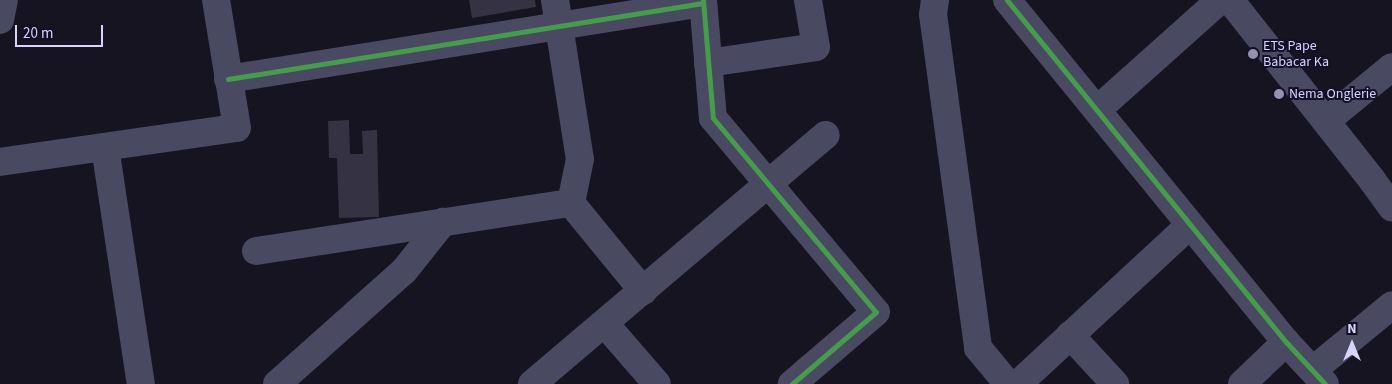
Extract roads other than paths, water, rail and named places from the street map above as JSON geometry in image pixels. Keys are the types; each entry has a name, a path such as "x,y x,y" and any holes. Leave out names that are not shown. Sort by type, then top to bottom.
{"street":[{"path":"0,20 4,0"},
{"path":"0,162 236,128 216,0"},
{"path":"708,63 816,47 808,0"},
{"path":"935,0 933,14 978,348 1008,384"},
{"path":"1007,0 1286,342 1319,377 1392,305"},
{"path":"1097,110 1220,0"},
{"path":"1230,0 1392,208"},
{"path":"228,79 557,13 703,1 712,118 876,312 792,384"},
{"path":"557,13 580,159 571,203"},
{"path":"1326,121 1392,67"},
{"path":"532,384 826,135"},
{"path":"106,147 141,384"},
{"path":"256,250 571,203"},
{"path":"571,203 642,291"},
{"path":"277,384 404,271 443,222"},
{"path":"1018,384 1190,225"},
{"path":"605,324 657,384"},
{"path":"1070,335 1115,384"},
{"path":"1242,384 1286,342"}],"place":[{"name":"ETS Pape Babacar Ka","path":"1253,54"},
{"name":"Nema Onglerie","path":"1279,94"}]}
